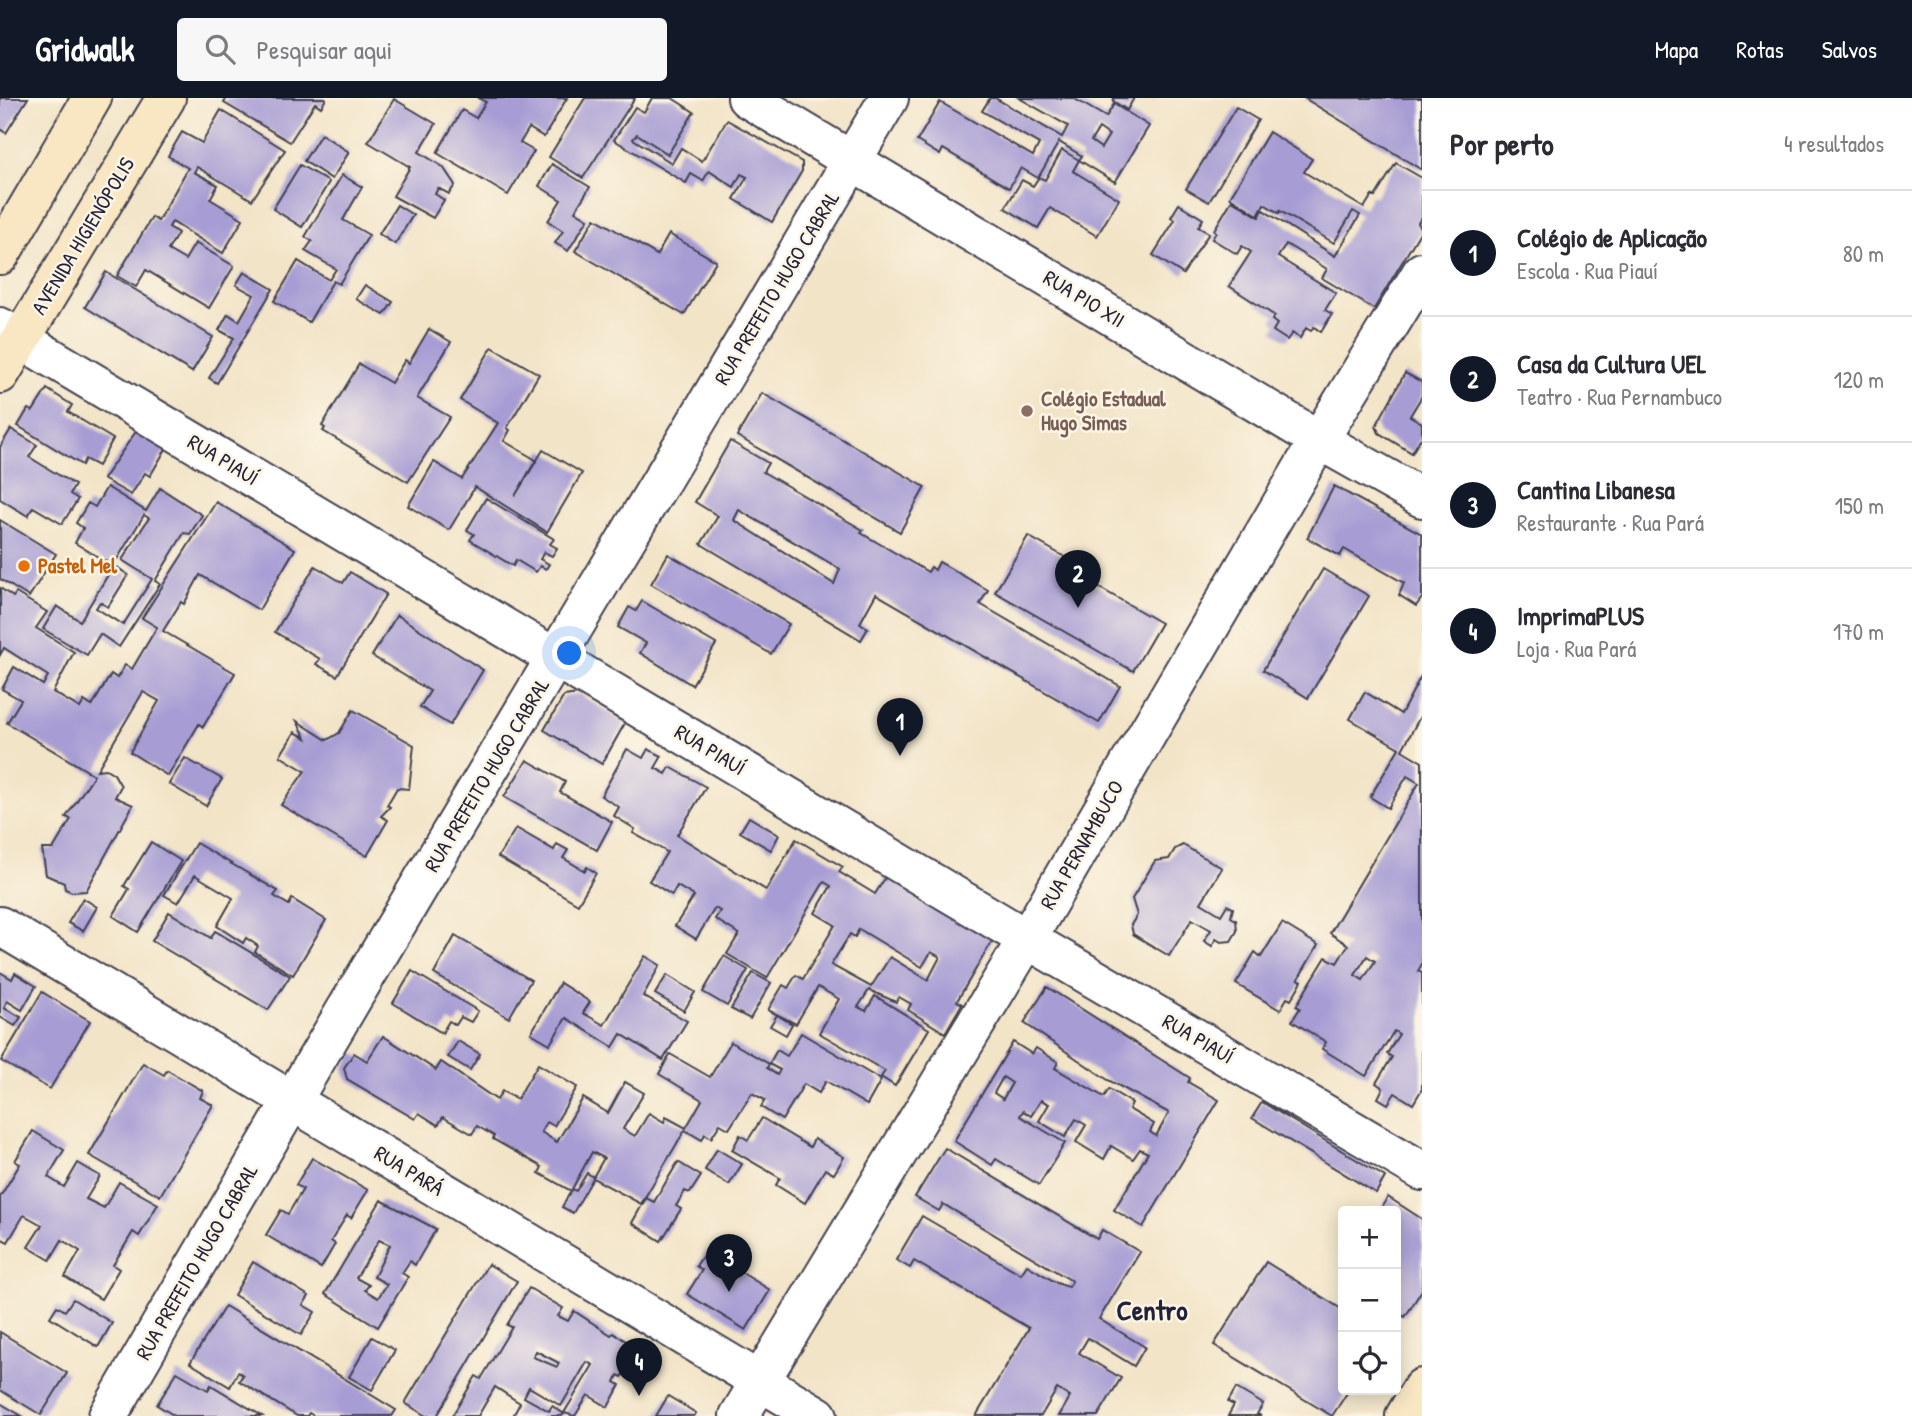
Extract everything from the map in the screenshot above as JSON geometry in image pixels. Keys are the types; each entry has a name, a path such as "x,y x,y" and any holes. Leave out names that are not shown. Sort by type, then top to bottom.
{"main road":[{"path":"0,255 92,98"},
{"name":"AVENIDA HIGIENÓPOLIS","path":"0,374 10,333 166,98"},
{"path":"1405,1416 1422,1388"}],"street":[{"name":"RUA PIO XII","path":"747,98 1319,440 1422,498"},
{"name":"RUA PREFEITO HUGO CABRAL","path":"108,1416 290,1101 557,659 889,98"},
{"name":"RUA PERNAMBUCO","path":"739,1416 1027,939 1319,440 1422,272"},
{"name":"RUA PIAUÍ","path":"10,333 1422,1171"},
{"name":"RUA PARÁ","path":"0,926 818,1416"}],"building":[{"path":"0,98 28,98 6,133 0,129"},
{"path":"227,98 326,99 321,107 315,103 290,142 224,103"},
{"path":"478,98 567,98 544,137 529,128 520,143 534,151 508,195 437,153 462,110 476,118 486,102"},
{"path":"585,98 635,98 583,178 549,157"},
{"path":"652,98 672,98 694,112 668,154 637,134 633,139 672,163 681,148 702,161 727,120 802,162 802,171 772,222 734,199 747,177 741,174 734,187 709,171 703,181 691,174 686,183 614,140 635,107 644,112"},
{"path":"990,98 995,98 1062,137 1068,126 1019,98 1073,98 1106,117 1114,104 1149,126 1115,182 1079,160 1082,156 1059,142 1038,178 1021,168 1009,188 943,149 940,155 917,141 940,102 1033,156 1039,144 982,111","holes":["1099,128 1109,135 1101,148 1091,141"]},
{"path":"1114,98 1134,98 1127,110 1113,101"},
{"path":"1304,98 1422,98 1422,170"},
{"path":"394,99 436,124 419,152 443,167 455,185 449,194 438,188 435,194 444,200 433,218 393,196 410,167 368,142"},
{"path":"1236,107 1258,120 1209,202 1186,189"},
{"path":"221,110 285,150 252,200 197,167 194,172 218,185 210,199 243,219 223,253 172,222 169,227 178,233 168,250 185,260 195,243 234,266 209,308 146,270 136,287 117,276 152,217 158,221 188,168 168,156 182,132 202,143"},
{"path":"1269,132 1312,159 1304,172 1364,208 1372,195 1375,197 1396,163 1422,178 1422,217 1418,223 1422,229 1374,309 1322,278 1327,269 1286,244 1278,257 1336,293 1325,310 1332,314 1321,332 1314,327 1311,331 1306,328 1300,338 1292,333 1287,340 1273,331 1277,324 1272,320 1275,316 1229,286 1251,252 1242,246 1237,254 1212,239 1216,232 1214,230 1232,200 1259,217 1263,210 1335,256 1360,215 1353,211 1334,243 1280,211 1279,213 1264,204 1258,215 1230,197"},
{"path":"321,134 349,152 332,179 304,161"},
{"path":"1062,150 1079,160 1073,171 1119,199 1097,236 1050,208 1038,228 1005,208 1022,180 1033,186 1039,177 1045,180"},
{"path":"552,164 590,187 575,211 588,219 568,251 555,243 563,231 548,221 561,200 539,186"},
{"path":"300,165 329,182 302,227 273,209"},
{"path":"342,175 362,187 343,220 369,235 339,284 333,281 309,322 274,301 298,261 329,280 336,269 305,251 312,241 305,237"},
{"path":"1179,204 1203,219 1198,227 1209,233 1183,274 1153,255 1175,220 1171,217"},
{"path":"397,205 413,215 395,244 379,234"},
{"path":"595,218 657,255 669,234 716,261 684,315 575,251"},
{"path":"106,272 213,337 192,372 85,307"},
{"path":"244,272 273,289 217,383 209,378 234,338 219,330 228,314 239,321 254,295 236,285"},
{"path":"365,285 393,302 384,315 356,299"},
{"path":"429,329 451,342 417,398 450,417 408,482 323,431 325,428 322,426 359,364 391,383 405,360 409,363"},
{"path":"492,347 539,374 507,428 510,430 504,441 536,460 515,496 543,450 582,473 547,532 475,487 449,530 408,506 434,462 462,479 498,423 460,400"},
{"path":"1405,373 1422,382 1422,396 1410,416 1422,423 1422,440 1420,439 1412,453 1379,433 1376,426"},
{"path":"47,389 72,405 68,412 113,439 98,466 85,459 82,465 18,426 28,409 33,411"},
{"path":"762,393 925,487 900,532 737,436"},
{"path":"11,429 37,445 29,457 75,485 70,494 78,499 62,524 33,507 28,516 0,499 0,447"},
{"path":"137,430 167,447 150,476 145,473 131,495 103,479"},
{"path":"730,441 768,463 763,472 863,530 861,533 928,572 931,567 935,570 939,562 988,590 980,604 1120,686 1099,723 876,594 860,623 868,628 861,640 701,544 718,516 695,502","holes":["739,510 840,569 834,584 734,520"]},
{"path":"1334,486 1422,534 1422,598 1416,606 1399,595 1404,583 1344,549 1340,556 1307,538"},
{"path":"107,487 146,511 160,488 202,515 190,534 184,533 155,581 160,584 119,647 100,634 87,655 43,629 57,606 80,621 114,565 128,575 108,607 100,602 96,608 123,625 152,579 122,560 149,518 144,515 113,566 75,543 83,528 76,523 88,503 95,507"},
{"path":"486,498 554,539 550,544 557,548 552,556 544,552 540,559 549,564 546,569 540,566 536,572 516,560 513,566 470,540 474,534 467,530"},
{"path":"216,502 295,549 259,610 200,575 184,604 181,602 163,631 235,673 203,727 199,724 168,776 130,752 159,701 143,692 97,770 106,769 114,774 121,786 115,797 133,805 86,891 72,892 65,889 64,883 46,875 42,849 53,849 71,819 66,817 94,775 7,723 21,700 2,689 14,667 43,685 48,676 4,648 0,655 0,588 13,597 16,593 47,612 36,628 74,652 53,692 80,708 84,701 92,706 111,674 117,678 125,665 132,669 157,627 142,618"},
{"name":"Pastel Mel","path":"0,520 56,554 29,597 0,579"},
{"path":"1028,536 1070,560 1065,568 1161,623 1133,671 995,592"},
{"path":"668,554 789,624 771,654 651,584"},
{"path":"315,566 343,583 350,572 386,594 337,676 316,664 320,659 275,632"},
{"path":"1323,569 1369,596 1308,698 1263,670"},
{"path":"642,601 716,644 692,685 640,653 646,643 618,627 629,607 636,611"},
{"path":"397,615 483,670 450,725 420,707 430,691 372,656"},
{"path":"1422,674 1422,713 1402,750 1422,762 1422,964 1418,971 1422,973 1422,1089 1413,1104 1395,1093 1388,1104 1378,1098 1383,1088 1376,1083 1392,1057 1387,1054 1399,1034 1394,1031 1366,1076 1322,1049 1326,1042 1292,1021 1300,1008 1296,1006 1326,957 1337,963 1348,945 1330,933 1419,783 1407,776 1388,808 1370,797 1399,748 1350,719 1365,692 1401,714","holes":["1367,956 1375,961 1363,980 1355,975"]},
{"path":"579,694 625,723 602,764 544,730 564,696"},
{"path":"353,710 414,745 409,789 397,788 387,805 390,807 381,816 388,820 367,856 281,805 305,771 280,756 295,732 306,738 297,721 327,740 339,733"},
{"path":"627,749 643,758 648,749 662,756 655,768 666,774 670,767 706,787 677,835 766,890 796,839 843,867 839,872 875,894 887,875 994,938 957,1001 962,1004 945,1033 908,1010 911,1004 899,997 896,1002 869,990 858,1007 866,1011 875,996 929,1029 895,1086 881,1077 885,1071 819,1033 839,999 818,987 796,1024 768,1010 783,985 788,988 796,975 803,979 835,925 815,913 831,886 824,882 767,978 727,954 739,934 715,919 720,911 715,908 696,939 675,926 694,896 677,886 672,895 649,881 667,852 633,833 635,829 614,816 619,807 601,796","holes":["859,929 922,967 931,952 940,957 928,980 890,957 871,987 831,965 850,934 855,937"]},
{"path":"185,758 222,779 206,806 169,784"},
{"path":"527,760 565,782 560,792 612,822 597,850 504,797"},
{"path":"749,817 779,835 771,850 740,832"},
{"path":"516,828 554,850 557,844 568,850 563,858 585,871 587,867 596,873 578,904 498,857"},
{"path":"151,842 181,861 138,932 113,916 129,889 124,886"},
{"path":"196,843 278,891 274,896 289,905 292,899 326,920 293,975 255,952 258,946 246,938 243,943 217,926 233,898 195,875 178,903 164,895"},
{"path":"1183,845 1222,868 1201,903 1221,915 1227,905 1233,908 1231,917 1236,920 1237,931 1231,941 1221,942 1216,939 1212,946 1204,941 1211,930 1192,919 1169,956 1133,934 1131,925 1137,915 1132,899 1155,861 1169,859 1175,849"},
{"path":"83,898 97,907 83,931 68,923"},
{"path":"169,912 211,938 215,931 290,976 268,1010 152,941"},
{"path":"1282,923 1318,945 1298,979 1302,981 1291,1000 1287,998 1280,1010 1236,984 1255,952 1261,957"},
{"path":"455,936 531,980 509,1018 434,974"},
{"path":"645,956 660,965 643,996 687,1021 663,1060 621,1034 613,1047 566,1018 550,1044 531,1033 560,983 590,1002 583,1013 604,1025"},
{"path":"724,956 748,970 727,1006 703,992"},
{"path":"412,971 478,1011 471,1022 461,1017 456,1025 449,1021 442,1033 393,1003"},
{"path":"0,972 12,979 15,973 36,986 22,1010 7,1001 4,1008 21,1017 15,1026 0,1017"},
{"path":"753,973 771,983 750,1019 731,1009"},
{"path":"667,975 695,992 684,1011 655,994"},
{"path":"1047,987 1190,1078 1188,1082 1219,1100 1143,1227 1114,1210 1148,1153 1140,1149 1133,1159 1111,1146 1104,1159 1076,1142 1086,1125 1076,1119 1065,1137 1039,1121 1049,1104 1041,1100 1031,1116 1023,1111 1020,1116 1065,1143 1039,1185 996,1159 992,1165 954,1141 1013,1042 1032,1054 1036,1048 1058,1062 1055,1068 1104,1097 1109,1089 1132,1103 1129,1109 1154,1124 1150,1132 1156,1136 1169,1113 1108,1080 1024,1023","holes":["1003,1077 1012,1083 1003,1099 994,1093"]},
{"path":"42,992 90,1021 50,1089 1,1061"},
{"path":"777,1015 792,1024 786,1035 770,1026"},
{"path":"801,1033 881,1080 867,1105 826,1081 819,1093 804,1084 782,1120 761,1107 765,1100 752,1093 729,1129 720,1124 711,1138 705,1134 702,1140 685,1130 641,1204 593,1178 573,1213 562,1207 571,1191 539,1173 542,1167 493,1139 494,1136 477,1126 472,1134 443,1117 438,1125 419,1113 415,1119 347,1079 344,1068 354,1053 367,1061 383,1036 436,1070 441,1062 497,1100 502,1091 517,1099 538,1064 577,1087 554,1126 547,1122 541,1132 557,1142 583,1098 608,1113 625,1082 644,1093 623,1129 635,1136 649,1113 664,1122 666,1117 686,1128 702,1100 659,1074 670,1054 710,1077 731,1042 769,1064 777,1050 787,1056","holes":["769,1064 780,1070 777,1075 767,1068","592,1152 604,1158 593,1177 587,1173 576,1191 572,1189"]},
{"path":"458,1041 480,1054 470,1070 448,1057"},
{"path":"143,1063 164,1075 167,1070 203,1091 200,1098 213,1105 160,1196 89,1155"},
{"path":"1262,1102 1385,1177 1376,1193 1252,1118"},
{"path":"762,1118 810,1147 814,1139 844,1157 834,1174 825,1169 805,1203 776,1185 780,1178 732,1150 740,1135 748,1140"},
{"path":"33,1131 64,1150 48,1177 64,1187 78,1163 100,1176 86,1199 104,1208 119,1182 158,1204 139,1236 133,1232 113,1265 119,1269 101,1299 65,1277 80,1251 62,1240 50,1260 28,1247 42,1225 24,1215 8,1242 0,1238 0,1197 20,1164 15,1161"},
{"path":"945,1148 1097,1239 1102,1230 1140,1252 1099,1319 1145,1347 1134,1366 1088,1338 1079,1353 1121,1378 1098,1416 1059,1416 1070,1397 1057,1389 1041,1416 976,1416 1029,1328 914,1261 910,1268 896,1260 922,1216 1021,1274 1027,1265 1068,1287 1072,1281 943,1204 939,1211 915,1197"},
{"path":"717,1149 742,1164 729,1185 705,1170"},
{"path":"312,1158 368,1190 351,1218 347,1215 331,1241 335,1244 321,1268 266,1235 281,1210 288,1214 303,1189 296,1185"},
{"path":"678,1162 701,1176 690,1193 685,1191 676,1206 681,1209 661,1241 632,1223 646,1198 654,1202"},
{"path":"1388,1197 1422,1219 1422,1290 1405,1317 1401,1314 1401,1206 1382,1206"},
{"path":"381,1200 436,1229 415,1265 410,1261 402,1273 408,1277 378,1327 325,1294","holes":["379,1240 390,1245 374,1277 387,1284 378,1298 365,1290 369,1285 356,1278"]},
{"path":"706,1251 732,1266 727,1275 734,1279 739,1271 770,1290 746,1330 687,1294 702,1270 696,1266"},
{"path":"253,1262 309,1296 303,1305 315,1312 301,1335 234,1295"},
{"path":"1266,1262 1338,1307 1338,1395 1346,1395 1332,1416 1214,1345"},
{"path":"488,1264 517,1281 437,1416 426,1416 405,1403"},
{"path":"529,1288 563,1308 558,1316 568,1321 574,1311 639,1349 622,1377 618,1375 615,1382 620,1385 608,1407 588,1395 575,1416 564,1413 593,1365 587,1362 561,1406 529,1387 524,1397 549,1411 552,1406 564,1414 562,1416 513,1416 520,1403 495,1387 478,1416 452,1416 476,1376 481,1379 512,1327 507,1325","holes":["536,1351 559,1363 557,1367 533,1357"]},
{"path":"73,1299 112,1323 98,1347 50,1317 57,1306 65,1311"},
{"path":"225,1306 396,1410 392,1416 314,1416 309,1413 307,1416 297,1416 239,1381 243,1375 238,1372 230,1387 190,1363"},
{"path":"0,1332 67,1373 41,1415 0,1390"},
{"path":"372,1337 395,1350 372,1390 349,1377"},
{"path":"177,1372 208,1390 211,1385 262,1416 175,1416 157,1405"},
{"path":"1236,1388 1263,1404 1257,1414 1261,1416 1228,1416 1234,1405 1228,1402"},
{"path":"668,1396 696,1413 694,1416 656,1416"},
{"path":"0,1403 22,1416 0,1416"}],"place":[{"name":"Colégio Estadual Hugo Simas","path":"1027,411"},
{"name":"Pastel Mel","path":"24,566"},
{"name":"Casa da Cultura UEL","path":"1078,608"},
{"name":"Colégio de Aplicação","path":"900,756"},
{"name":"Cantina Libanesa","path":"729,1292"},
{"name":"ImprimaPLUS","path":"639,1396"}],"district":[{"name":"Centro","path":"1152,1310"}]}
